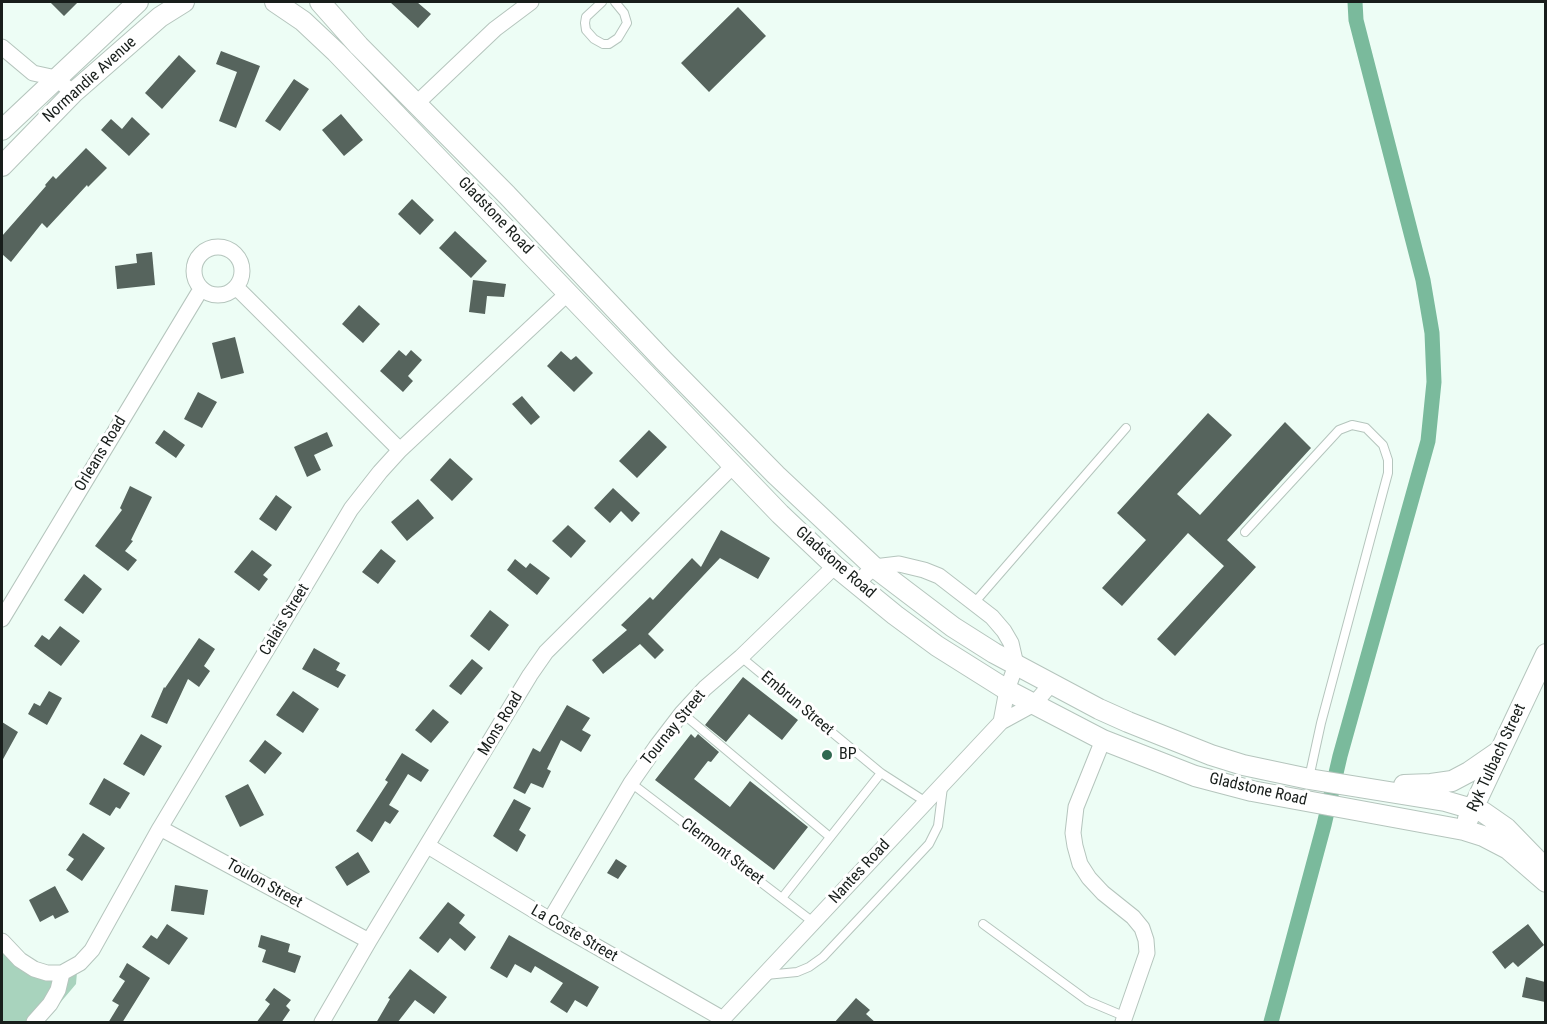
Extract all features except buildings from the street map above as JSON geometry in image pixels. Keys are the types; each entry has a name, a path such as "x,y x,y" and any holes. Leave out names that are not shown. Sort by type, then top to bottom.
{"street":[{"name":"Normandie Avenue","path":"2,130 138,2"},
{"name":"Normandie Avenue","path":"2,166 73,93 160,17 184,2"},
{"name":"Gladstone Road","path":"275,2 303,21 389,106 747,481 835,566 937,646 1007,690 1104,740 1195,776 1252,791 1464,830 1483,836 1508,849 1545,882"},
{"name":"Gladstone Road","path":"321,2 359,46 765,463 874,567 953,627 1016,665 1099,709 1211,755 1243,765 1316,780 1445,801 1473,808 1489,815 1506,828 1528,849 1545,870"},
{"path":"414,132 417,104 495,29 531,2"},
{"path":"2,47 33,73 56,78 73,93"},
{"path":"33,73 35,98 50,116"},
{"path":"389,106 398,95 417,104"},
{"path":"216,246 230,250 240,260 242,274 236,287 230,292 215,296 201,290 194,277 194,263 203,251 216,246"},
{"path":"561,286 561,268 571,263"},
{"name":"Calais Street","path":"55,973 80,963 92,950 160,828 351,509 400,450 561,286"},
{"path":"236,287 400,450"},
{"name":"Orleans Road","path":"2,619 201,290"},
{"path":"582,307 598,291"},
{"path":"726,459 737,435"},
{"name":"Mons Road","path":"322,1023 369,941 546,652 726,459"},
{"path":"747,481 765,463"},
{"path":"820,552 839,533"},
{"path":"856,584 874,567 899,564 939,576 975,602 1004,631 1011,643 1016,665 1007,690 1001,722"},
{"name":"Tournay Street","path":"550,920 631,783 682,713 705,688 741,657 835,566"},
{"name":"Ryk Tulbach Street","path":"1464,830 1545,654"},
{"name":"Nantes Road","path":"721,1021 1001,722 1034,704 1052,683"},
{"path":"1099,709 1093,715 1104,740 1076,807 1074,846 1080,864 1089,878 1103,893 1133,917 1142,928 1146,940 1147,953 1125,1020"},
{"path":"1104,740 1124,738 1128,722"},
{"path":"1349,785 1431,784 1452,781 1498,752"},
{"name":"Toulon Street","path":"160,828 369,941"},
{"name":"La Coste Street","path":"428,846 721,1021"},
{"path":"2,940 20,960 34,969 55,973 58,990 34,1023"}],"lane":[{"path":"602,2 586,17 586,30 594,39 603,44 609,44 618,38 627,23 624,13 615,2"},
{"path":"1245,532 1339,430 1352,425 1366,428 1383,445 1388,460 1388,474 1321,723 1316,780"},
{"path":"975,602 1126,428"},
{"name":"Embrun Street","path":"741,657 881,773 926,802"},
{"path":"682,713 830,837"},
{"path":"782,898 881,773"},
{"name":"Clermont Street","path":"631,783 813,922"},
{"path":"765,976 797,972 823,957 929,844 938,826 944,783"},
{"path":"983,924 1088,1001 1125,1020"}],"green space":[{"path":"2,940 32,971 77,972 76,984 44,1022 2,1022"}],"waterway":[{"path":"1271,1022 1324,825 1340,756 1428,441 1434,382 1432,333 1423,280 1356,20 1355,2"}],"place":[{"name":"BP","path":"827,755"}]}
